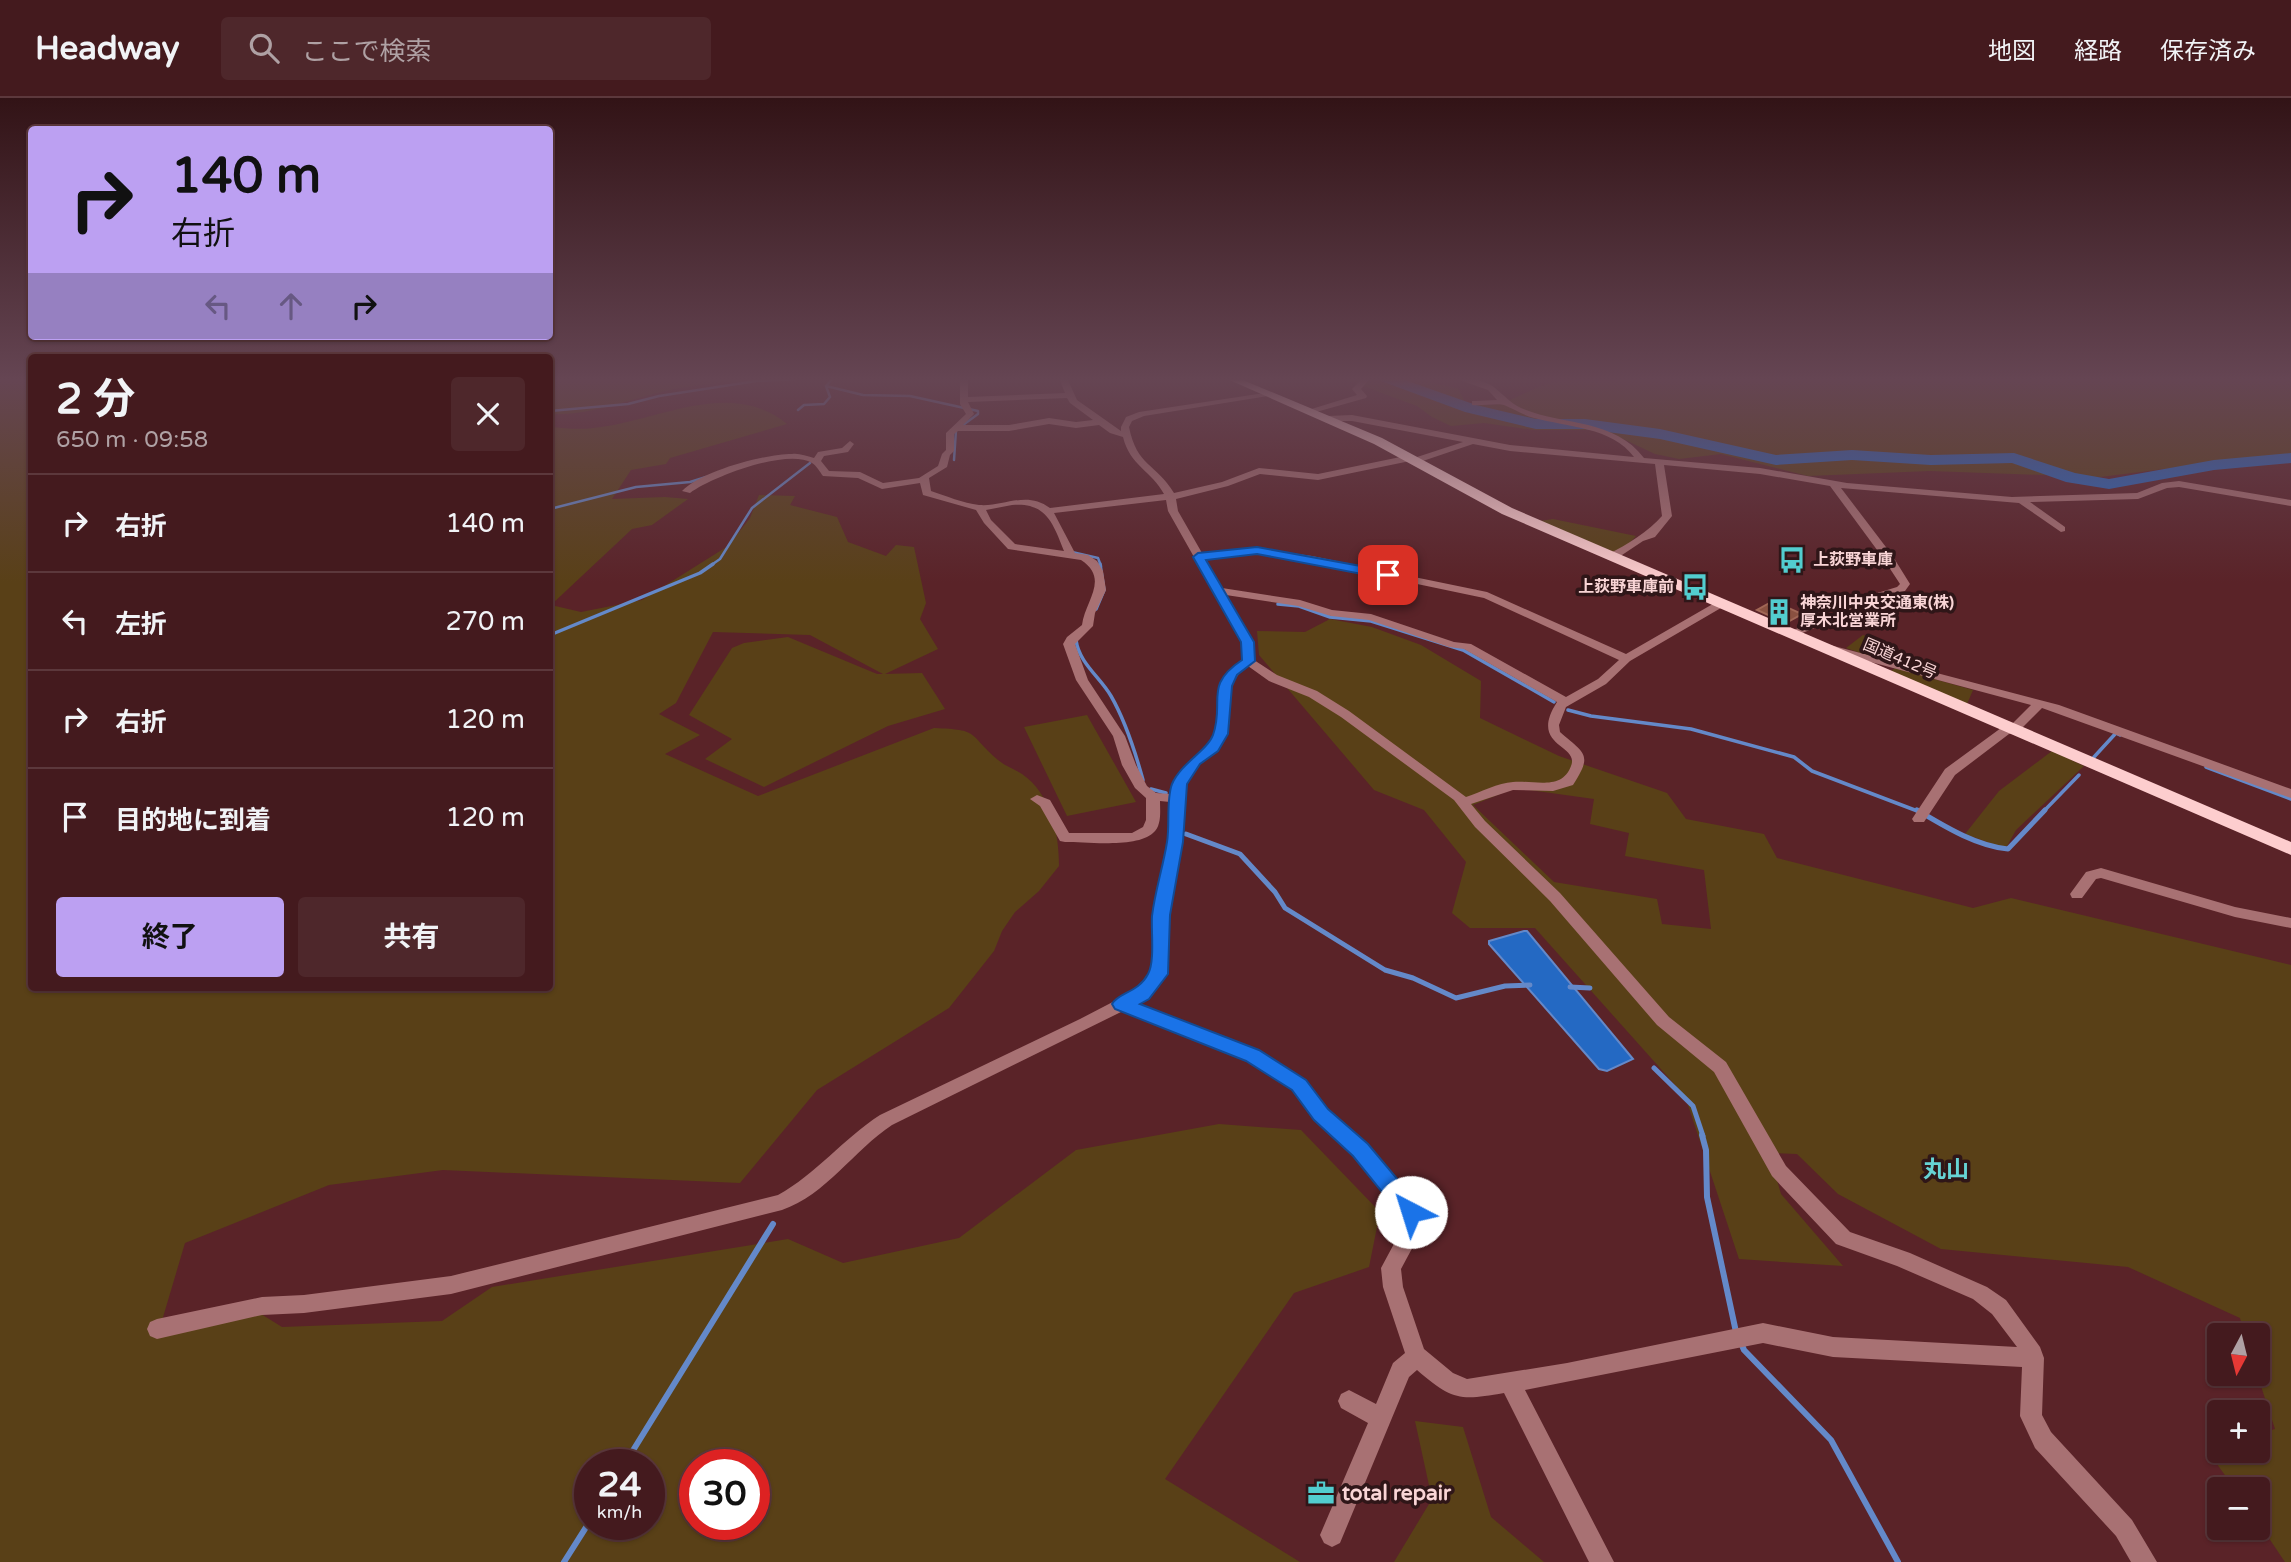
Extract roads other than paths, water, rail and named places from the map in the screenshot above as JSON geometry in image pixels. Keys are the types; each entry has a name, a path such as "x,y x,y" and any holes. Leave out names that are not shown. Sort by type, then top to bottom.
{"highway":[{"name":"国道412号","path":"1384,446 1507,511 2291,849"}],"street":[{"path":"816,461 821,454 845,450 848,446"},
{"path":"685,490 698,482 794,456 816,461 826,474 860,475 882,486 924,480 942,467 950,446"},
{"path":"1131,446 1135,458 1157,477 1171,496 1173,511 1248,642 1248,661"},
{"path":"1047,511 1171,496 1226,484 1259,471 1318,477 1412,460 1458,446"},
{"path":"1499,446 1776,473 1833,484 2022,501 2138,496 2165,485 2179,484 2291,503"},
{"path":"1607,456 1608,446"},
{"path":"1631,446 1641,460"},
{"path":"750,453 760,464"},
{"path":"1612,556 1626,551 1638,537 1651,535 1667,516 1659,462"},
{"path":"924,480 926,493 930,495 984,507 1030,502 1047,511 1069,552"},
{"path":"1793,634 1839,614 1854,603 1900,589 1905,584 1833,484"},
{"path":"2022,501 2061,530"},
{"path":"984,507 987,521 1012,547 1069,552 1093,563 1098,571 1101,590 1089,613 1087,626 1071,639 1069,644 1082,680 1119,736 1129,765 1142,788 1154,797 1176,798"},
{"path":"1198,557 1257,551 1311,559 1487,595 1626,659"},
{"path":"1217,590 1300,603 1331,613 1371,617 1453,645 1467,646 1566,702"},
{"path":"1463,802 1505,788 1523,785 1553,787 1568,782 1578,766 1579,759 1554,733 1553,725 1561,705 1591,691 1608,679 1626,659 1722,603"},
{"path":"1822,646 2113,728 2291,794"},
{"path":"157,1329 262,1306 304,1304 451,1285 782,1202 804,1192 854,1144 882,1122 951,1086 1065,1035 1143,995 1159,974 1161,915 1176,833 1176,798 1184,775 1195,761 1213,748 1221,734 1222,705 1228,677 1248,661"},
{"path":"1248,661 1273,678 1313,694 1345,714 1463,802 1480,824 1555,897 1663,1021 1720,1068 1779,1171 1843,1238 1903,1259 1980,1293 2003,1311 2030,1347 2033,1358 2031,1416 2043,1440 2124,1528 2145,1562"},
{"path":"1922,817 1950,772 2006,731 2014,729 2039,705"},
{"path":"1505,788 1518,793 1552,796"},
{"path":"1037,799 1045,803 1065,838 1134,837 1149,831 1153,820 1154,797"},
{"path":"2077,894 2091,875 2108,874 2199,903 2291,923"},
{"path":"1122,1004 1252,1055 1299,1085 1321,1115 1361,1150 1411,1211 1413,1228 1391,1268 1393,1287 1417,1356 1446,1381 1459,1387 1467,1389 1510,1382 1763,1333 1833,1347 2033,1358"},
{"path":"1332,1535 1401,1370 1417,1356"},
{"path":"1510,1382 1602,1562"},
{"path":"1349,1401 1381,1419"}],"water":[{"path":"1527,931 1633,1059 1607,1071 1599,1069 1489,944 1489,941"}],"waterway":[{"path":"954,460 955,446"},
{"path":"1715,446 1776,460 1852,455 1931,460 2014,458 2072,478 2109,484 2214,465 2291,458"},
{"path":"710,566 720,559 752,508 810,463"},
{"path":"553,508 636,487 690,482 706,477"},
{"path":"1072,552 1098,558 1101,566"},
{"path":"553,634 700,573 713,564"},
{"path":"1096,609 1104,590 1100,564"},
{"path":"1278,604 1299,606 1330,617 1371,621 1463,650 1554,702"},
{"path":"1076,640 1081,656 1111,696 1121,716 1143,780"},
{"path":"1568,710 1591,716 1691,729 1794,757 1812,771 1920,812"},
{"path":"2094,757 2116,733 2120,735"},
{"path":"2206,767 2291,799"},
{"path":"2043,812 2079,775"},
{"path":"1151,789 1166,793"},
{"path":"1917,810 1972,840 2008,849 2045,810"},
{"path":"1186,834 1240,854 1275,892 1285,908 1385,970 1413,978 1456,998 1505,986 1530,985"},
{"path":"1570,987 1590,988"},
{"path":"1654,1068 1693,1106 1703,1136"},
{"path":"1702,1135 1706,1150 1707,1197 1736,1332"},
{"path":"634,1449 773,1224"},
{"path":"1741,1343 1744,1350 1831,1440 1898,1562"},
{"path":"564,1562 578,1540"}],"place":[{"name":"上荻野車庫","path":"1792,560"},
{"name":"上荻野車庫前","path":"1695,587"},
{"name":"神奈川中央交通東(株) 厚木北営業所","path":"1779,612"},
{"name":"total repair","path":"1321,1493"}],"district":[{"name":"丸山","path":"1946,1170"}]}
